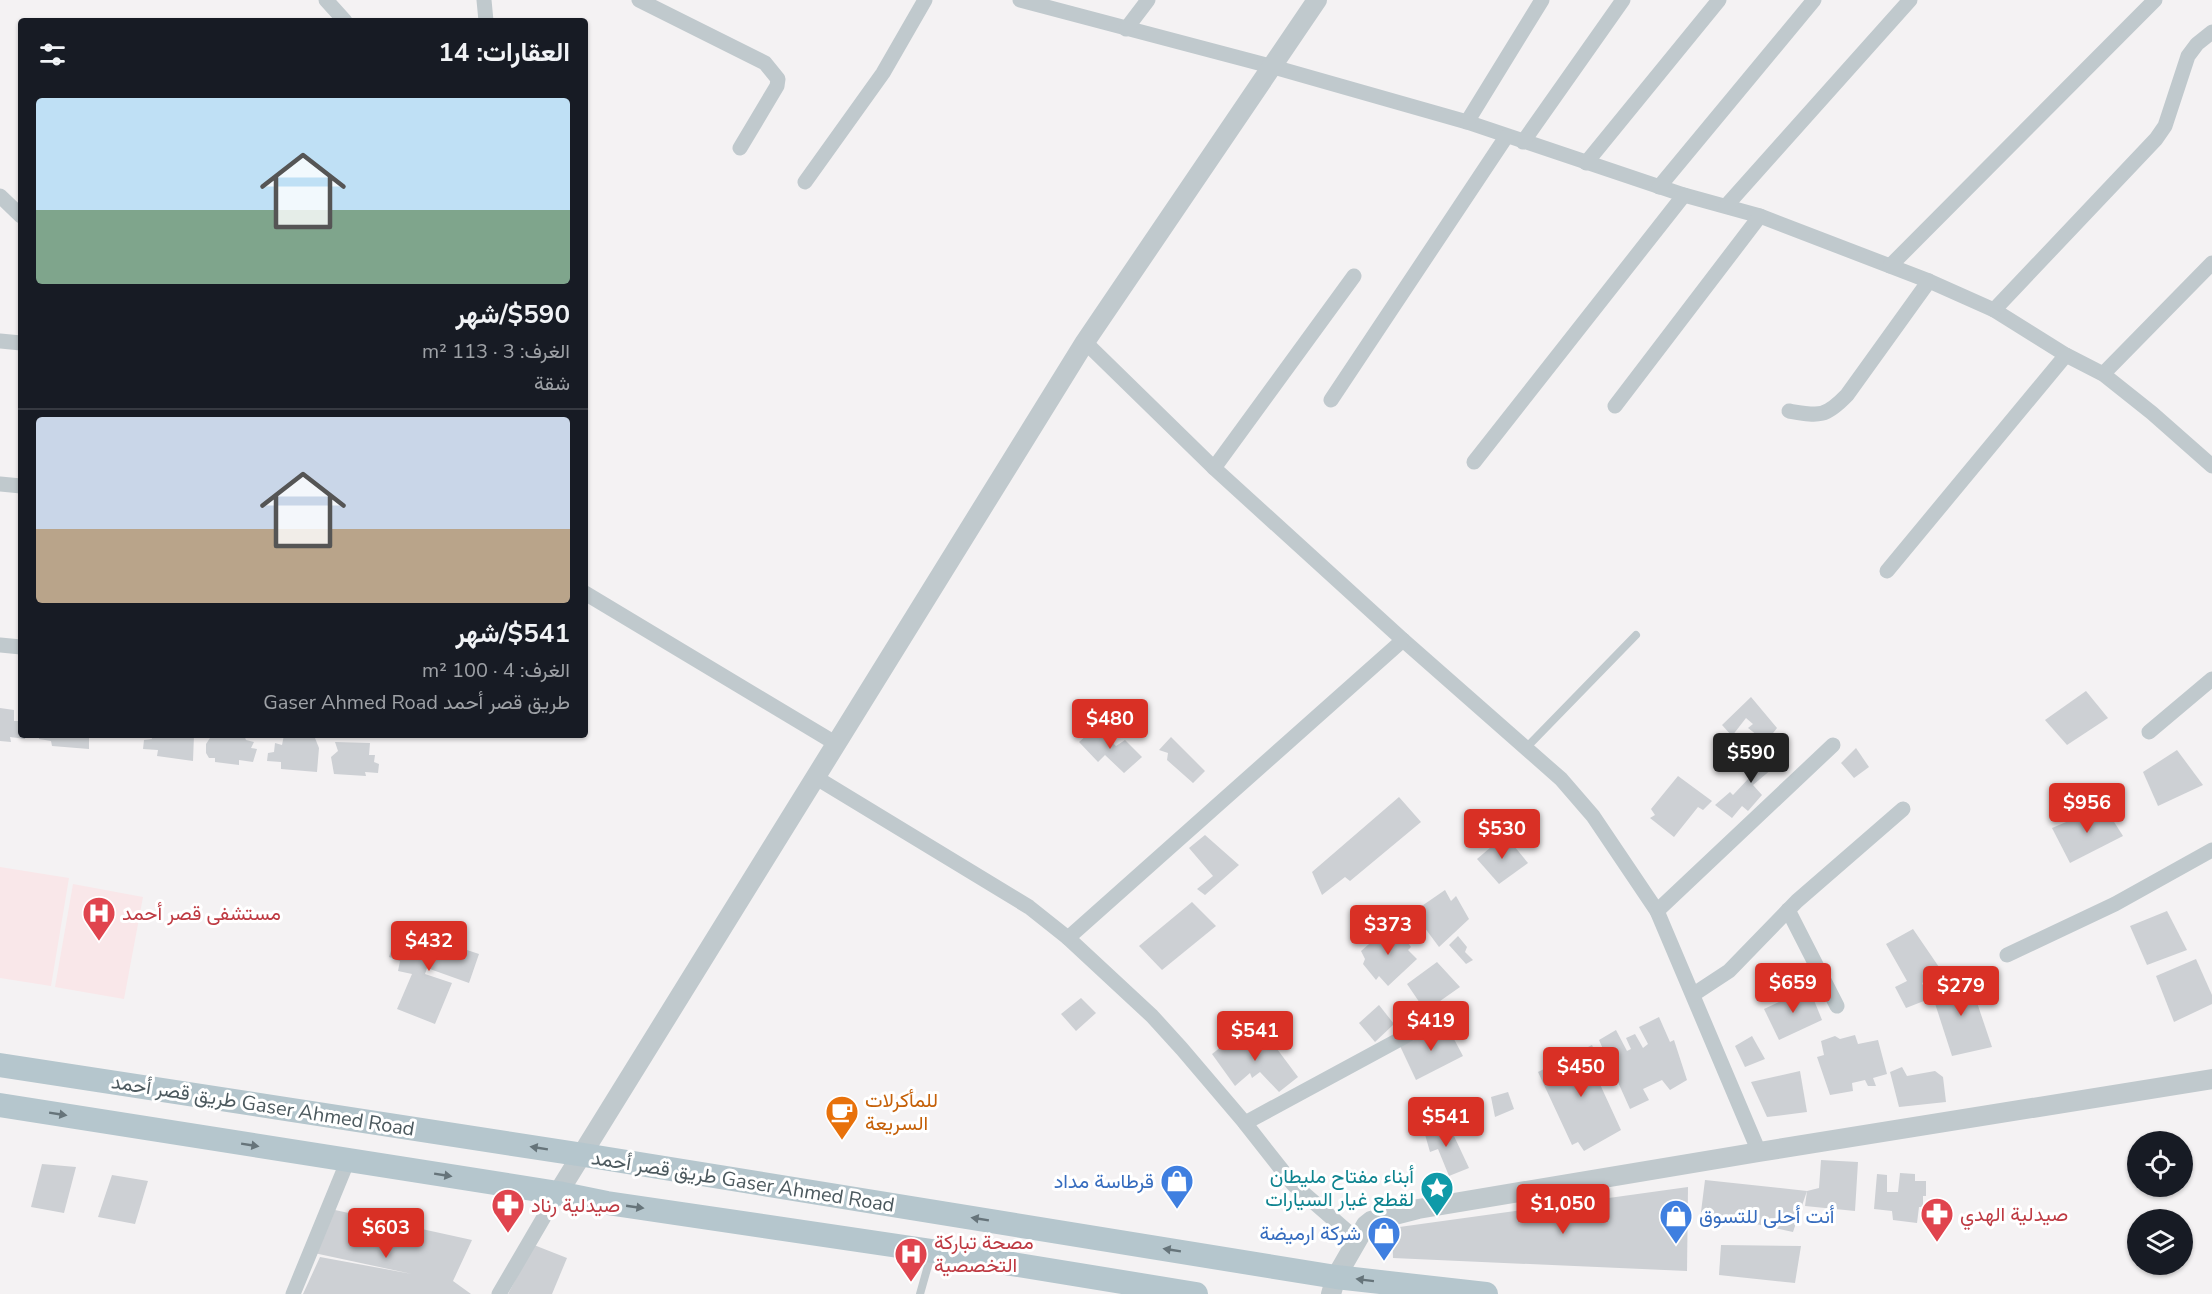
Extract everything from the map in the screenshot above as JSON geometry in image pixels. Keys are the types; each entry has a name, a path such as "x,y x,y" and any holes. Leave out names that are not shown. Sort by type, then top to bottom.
{"main road":[{"name":"طريق قصر أحمد Gaser Ahmed Road","path":"0,1065 584,1155 1333,1285 1486,1294"},
{"name":"طريق قصر أحمد Gaser Ahmed Road","path":"0,1105 619,1205 932,1251 1145,1290 1196,1294"}],"street":[{"path":"326,0 342,18"},
{"path":"484,0 486,18"},
{"path":"639,0 765,63 774,72 778,79 777,86 740,148"},
{"path":"804,182 883,73 925,0"},
{"path":"1020,0 1270,66 1467,122 1586,164 1760,216 1929,281 1994,310 2066,355 2103,374 2152,413 2212,466"},
{"path":"1126,29 1148,0"},
{"path":"499,1294 814,777 1085,342 1270,66 1317,0"},
{"path":"1467,122 1542,0"},
{"path":"1523,142 1623,0"},
{"path":"1586,164 1719,0"},
{"path":"1659,187 1814,0"},
{"path":"1726,206 1910,0"},
{"path":"1890,266 2154,0"},
{"path":"1994,310 2156,140 2165,126 2188,56 2197,44 2212,32"},
{"path":"1331,400 1506,137"},
{"path":"1474,462 1684,195"},
{"path":"0,196 18,213"},
{"path":"1615,406 1760,216"},
{"path":"2103,374 2212,263"},
{"path":"1214,468 1354,276"},
{"path":"1789,411 1813,415 1824,414 1834,409 1847,395 1929,281"},
{"path":"0,340 18,343"},
{"path":"1085,342 1214,468 1403,640 1561,779 1593,816 1657,911 1759,1152"},
{"path":"1887,571 2066,355"},
{"path":"0,484 18,486"},
{"path":"588,595 835,743"},
{"path":"1068,938 1403,640"},
{"path":"0,645 18,647"},
{"path":"2149,732 2212,679"},
{"path":"1657,911 1833,745"},
{"path":"814,777 1029,907 1068,938 1152,1016 1245,1123 1293,1184 1356,1239"},
{"path":"1694,994 1729,971 1797,901 1903,809"},
{"path":"2007,955 2115,904 2212,850"},
{"path":"1788,910 1837,1006"},
{"path":"1245,1123 1428,1024"},
{"path":"1333,1285 1356,1239 1371,1221 1418,1209 2212,1079"},
{"path":"293,1294 348,1160"}],"lane":[{"path":"1526,748 1636,634"},
{"path":"920,1294 932,1251"}],"shaded area":[{"path":"0,867 69,878 51,986 0,978"},
{"name":"مستشفى قصر أحمد","path":"73,884 143,897 124,999 55,987"}],"building":[{"path":"2086,691 2108,718 2067,745 2045,720"},
{"path":"1751,697 1777,728 1766,742 1748,728 1753,724 1746,718 1732,736 1722,725"},
{"path":"1105,700 1121,718 1112,729 1100,721 1095,724 1089,716"},
{"path":"0,708 14,710 14,721 18,721 18,738 25,739 10,737 11,742 0,741"},
{"path":"1096,727 1116,746 1125,740 1142,757 1124,773 1105,755 1098,762 1079,742"},
{"path":"1171,737 1205,771 1193,783 1167,760 1168,753 1159,750"},
{"path":"89,738 89,749 52,746 51,741 39,739"},
{"path":"194,738 193,761 157,756 158,750 143,749 144,740"},
{"path":"210,738 245,738 254,742 251,748 257,749 253,762 239,760 239,765 215,762 215,758 209,758 206,753 206,744"},
{"path":"283,738 315,738 319,748 317,772 281,769 281,762 267,761 268,753 274,752 275,743 282,745"},
{"path":"335,742 370,743 369,755 375,755 374,762 379,764 378,773 365,772 366,776 334,774 331,757 338,751"},
{"path":"1766,742 1784,759 1753,785 1762,795 1748,811 1742,806 1732,818 1715,805 1730,792 1733,795 1764,762 1755,754"},
{"path":"1856,748 1869,767 1854,778 1841,763"},
{"path":"2177,750 2203,785 2158,806 2143,772"},
{"path":"1678,776 1712,801 1703,810 1698,807 1674,837 1650,818 1655,815 1651,809"},
{"path":"1399,797 1421,822 1350,881 1345,877 1322,895 1312,872"},
{"path":"2104,806 2123,836 2070,863 2052,828"},
{"path":"1205,835 1239,865 1205,895 1197,889 1213,876 1189,848"},
{"path":"1505,835 1528,863 1499,884 1477,859"},
{"path":"1445,890 1451,901 1456,896 1469,919 1439,947 1413,912"},
{"path":"1192,902 1216,926 1162,970 1139,946"},
{"path":"2167,911 2187,950 2147,965 2130,926"},
{"path":"1390,926 1398,936 1400,932 1411,947 1408,950 1417,959 1388,986 1379,976 1376,980 1363,964 1365,959 1361,951"},
{"path":"398,927 479,954 469,983 427,968 425,974 452,983 435,1024 397,1009 412,974 398,971 400,961 389,957"},
{"path":"1913,929 1941,970 1922,983 1929,999 1906,1008 1895,987 1907,981 1886,944"},
{"path":"1458,936 1467,947 1465,952 1473,960 1466,964 1449,945"},
{"path":"2196,959 2212,995 2212,1004 2174,1022 2156,976"},
{"path":"1437,962 1460,987 1433,1006 1431,1003 1424,1009 1407,984"},
{"path":"1968,976 1992,1047 1952,1056 1930,988"},
{"path":"1809,988 1822,1020 1779,1040 1764,1009"},
{"path":"1081,998 1096,1013 1076,1031 1061,1014"},
{"path":"1379,1005 1394,1024 1375,1042 1359,1023"},
{"path":"1659,1017 1670,1042 1674,1040 1687,1080 1670,1090 1662,1080 1643,1089 1649,1100 1630,1109 1599,1040 1616,1030 1627,1051 1631,1049 1626,1038 1635,1034 1643,1048 1648,1044 1639,1027"},
{"path":"1447,1026 1463,1056 1416,1080 1400,1046"},
{"path":"1266,1034 1298,1077 1279,1092 1260,1072 1252,1078 1250,1073 1235,1086 1212,1054 1235,1036 1245,1050"},
{"path":"1855,1035 1858,1044 1878,1040 1887,1074 1873,1078 1876,1086 1868,1086 1865,1080 1852,1083 1853,1091 1830,1095 1817,1057 1824,1055 1821,1041 1835,1036 1840,1039"},
{"path":"1752,1036 1765,1059 1745,1067 1735,1046"},
{"path":"1592,1045 1605,1074 1598,1080 1621,1130 1584,1151 1578,1142 1572,1145 1538,1072"},
{"path":"1902,1067 1907,1076 1935,1071 1943,1077 1946,1102 1899,1107 1890,1072"},
{"path":"1800,1071 1807,1112 1767,1117 1751,1082"},
{"path":"1508,1092 1514,1109 1495,1117 1491,1097"},
{"path":"1447,1121 1469,1168 1449,1176 1438,1149 1430,1152 1424,1131"},
{"path":"1821,1160 1858,1162 1855,1211 1805,1206 1807,1191 1819,1188"},
{"path":"42,1164 76,1167 64,1213 31,1207"},
{"path":"1900,1173 1915,1174 1915,1181 1926,1181 1926,1196 1923,1196 1923,1207 1919,1207 1917,1223 1893,1220 1892,1211 1874,1209 1877,1174 1887,1175 1887,1192 1898,1192"},
{"path":"112,1175 148,1181 135,1224 98,1217"},
{"path":"1705,1180 1807,1191 1793,1232 1701,1212"},
{"path":"1688,1187 1687,1271 1393,1258 1392,1228"},
{"path":"335,1210 472,1240 453,1281 471,1294 303,1294 320,1257 412,1274 314,1253"},
{"path":"534,1245 567,1258 552,1294 508,1294"},
{"path":"1721,1245 1801,1246 1795,1283 1719,1275"}],"place":[{"name":"مستشفى قصر أحمد","path":"99,942"},
{"name":"للمأكرلات السريعة","path":"842,1141"},
{"name":"قرطاسة مداد","path":"1177,1210"},
{"name":"أبناء مفتاح مليطان لقطع غيار السيارات","path":"1437,1217"},
{"name":"صيدلية رناد","path":"508,1234"},
{"name":"صيدلية الهدي","path":"1937,1243"},
{"name":"أنت أحلى للتسوق","path":"1676,1245"},
{"name":"شركة ارميضة","path":"1384,1262"},
{"name":"مصحة تباركة التخصصية","path":"911,1283"}]}
